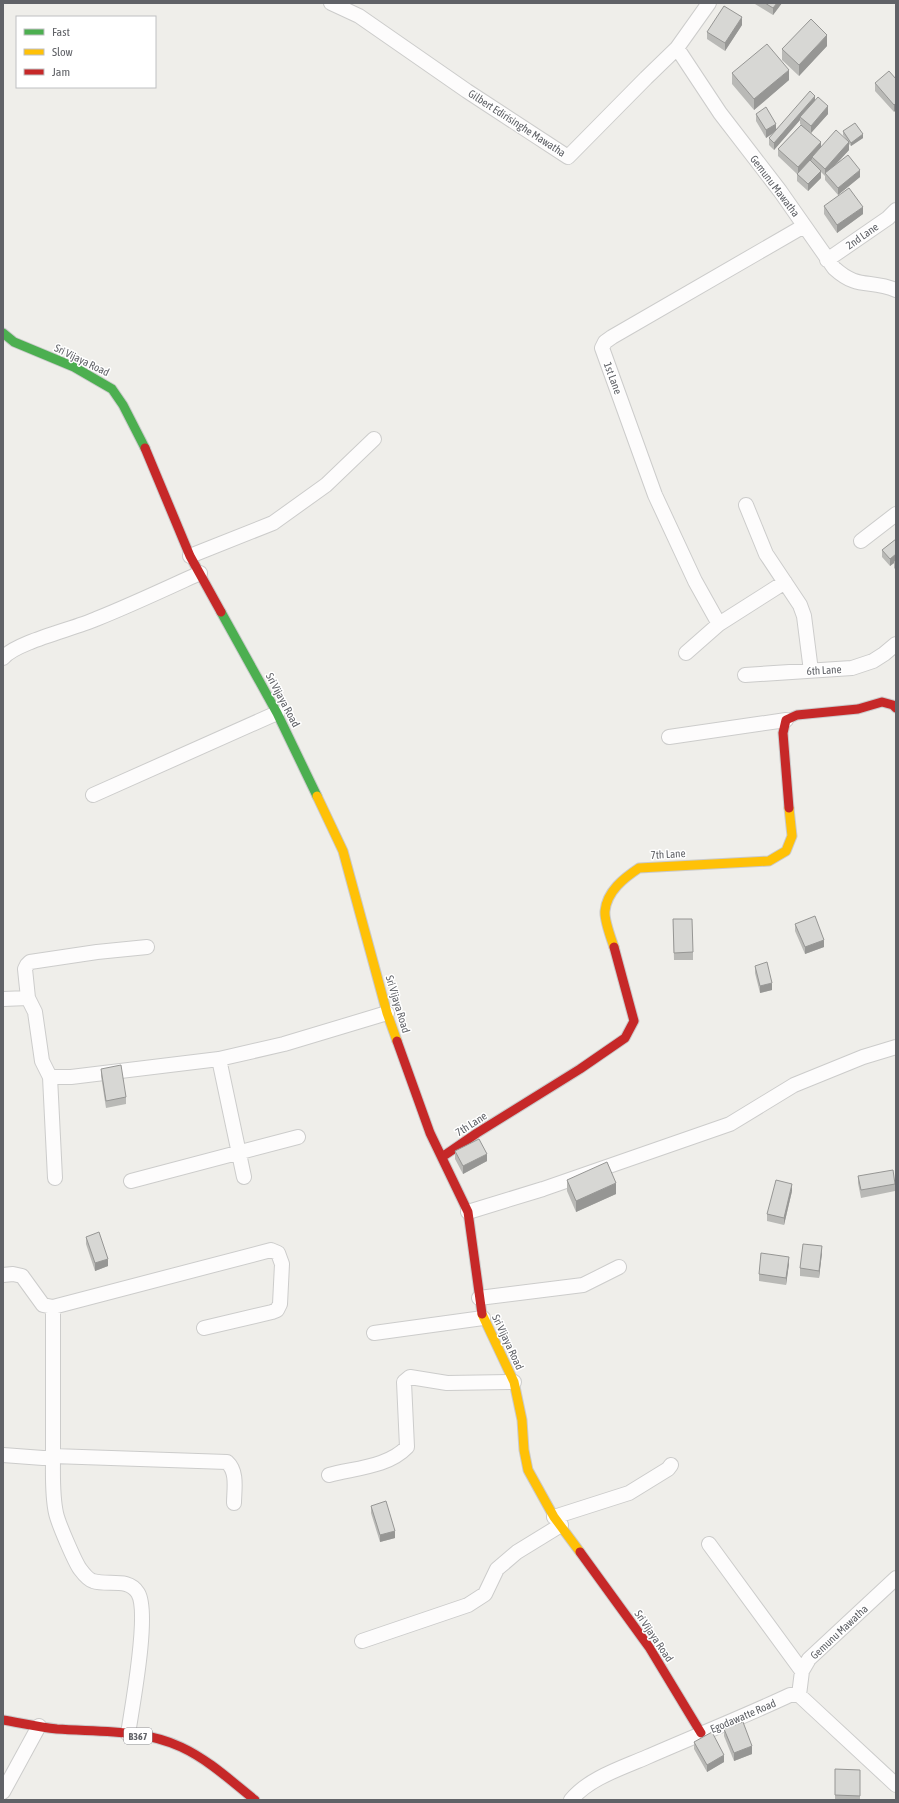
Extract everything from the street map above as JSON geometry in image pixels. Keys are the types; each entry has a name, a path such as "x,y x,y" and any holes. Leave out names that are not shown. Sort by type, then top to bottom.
{"street":[{"name":"Gilbert Edirisinghe Mawatha","path":"331,3 360,16 467,91 568,157 646,78 678,48 709,3"},
{"name":"Gemunu Mawatha","path":"678,48 720,113 780,191 828,260 845,278 851,281 857,283 882,284 896,290"},
{"name":"2nd Lane","path":"828,260 888,218 896,210"},
{"name":"1st Lane","path":"719,624 695,581 655,495 602,348 605,342 612,337 804,226"},
{"name":"Sri Vijaya Road","path":"3,334 14,342 74,367 112,389 123,406 148,454 190,556 277,713 343,851 387,1013 430,1133 468,1212 483,1318 514,1382 522,1420 524,1450 528,1470 557,1521 649,1647 701,1733"},
{"path":"190,556 273,523 326,485 374,440"},
{"path":"746,505 766,554 800,605 804,616 811,671"},
{"path":"860,541 896,514"},
{"path":"3,658 7,654 22,646 95,620 200,573"},
{"path":"686,653 719,624 786,582"},
{"name":"6th Lane","path":"745,675 852,668 873,661 896,644"},
{"path":"668,737 786,720 797,715 858,709 882,702 893,705 896,708"},
{"path":"93,795 277,713"},
{"name":"7th Lane","path":"442,1158 477,1133 580,1069 625,1038 634,1021 604,911 611,893 623,879 639,868 770,861 786,851 792,836 784,761 783,733 786,720"},
{"path":"55,1178 50,1077 42,1061 35,1012 28,998 25,969 26,964 30,962 96,952 148,947"},
{"path":"3,999 28,998"},
{"path":"50,1077 71,1077 219,1059 284,1044 387,1013"},
{"path":"468,1212 543,1189 730,1124 794,1085 863,1057 896,1047"},
{"path":"219,1059 244,1177"},
{"path":"132,1181 298,1137"},
{"path":"3,1275 22,1276 43,1305 53,1307 271,1250 278,1253 282,1264 280,1304 277,1310 204,1328"},
{"path":"479,1298 583,1284 619,1267"},
{"path":"53,1307 53,1496 56,1515 79,1569 91,1580 102,1583 127,1583 132,1586 142,1603 141,1645 128,1734"},
{"path":"374,1333 483,1318"},
{"path":"329,1475 384,1462 401,1453 407,1447 404,1382 410,1377 448,1383 514,1382"},
{"path":"3,1455 43,1458 53,1456 227,1462 234,1475 234,1503"},
{"path":"362,1641 468,1606 485,1594 498,1569 557,1521 630,1493 668,1470 671,1465"},
{"path":"709,1544 802,1671"},
{"name":"Gemunu Mawatha","path":"799,1695 802,1671 809,1659 896,1578"},
{"name":"Egodawatte Road","path":"571,1800 576,1794 604,1776 790,1695 799,1695"},
{"path":"799,1695 896,1785"},
{"name":"B367","path":"3,1720 39,1726 128,1734 168,1743 197,1754 255,1800"},
{"path":"3,1792 39,1726"}],"building":[{"path":"765,3 777,3 773,8"},
{"path":"724,6 742,17 725,43 707,32"},
{"path":"811,19 827,35 799,65 782,49"},
{"path":"767,44 789,70 754,99 732,73"},
{"path":"889,71 896,79 896,103 894,105 875,83"},
{"path":"810,91 815,96 774,143 769,138"},
{"path":"818,97 828,106 811,126 800,117"},
{"path":"766,107 776,124 766,130 756,114"},
{"path":"855,123 863,134 851,143 843,131"},
{"path":"801,125 821,142 798,167 778,149"},
{"path":"836,130 849,142 825,169 812,157"},
{"path":"848,155 860,170 838,188 825,173"},
{"path":"810,160 821,171 808,184 797,174"},
{"path":"849,188 863,207 837,225 824,206"},
{"path":"896,539 896,554 890,559 882,550"},
{"path":"815,916 824,940 805,947 795,924"},
{"path":"673,919 692,919 693,952 674,953"},
{"path":"767,962 772,983 760,986 755,966"},
{"path":"121,1065 126,1097 106,1101 101,1069"},
{"path":"479,1139 487,1154 463,1166 455,1151"},
{"path":"607,1162 616,1183 576,1201 567,1180"},
{"path":"893,1170 895,1184 861,1190 858,1176"},
{"path":"776,1180 792,1184 784,1218 767,1214"},
{"path":"99,1232 108,1259 95,1263 86,1237"},
{"path":"803,1244 822,1246 819,1271 800,1268"},
{"path":"761,1253 789,1257 786,1278 759,1274"},
{"path":"386,1501 395,1531 380,1535 371,1506"},
{"path":"743,1722 752,1746 734,1753 724,1729"},
{"path":"712,1732 724,1755 707,1765 694,1742"},
{"path":"835,1769 860,1770 860,1796 835,1795"}],"traffic: fast":[{"path":"3,333 14,342 74,367 112,389 123,405 145,448"},
{"path":"221,612 277,713 317,796"}],"traffic: slow":[{"path":"317,796 343,851 387,1013 397,1041"},
{"path":"614,947 605,915 606,904 613,891 628,876 639,868 769,861 786,851 792,836 789,808"},
{"path":"482,1314 514,1382 522,1420 524,1450 528,1470 554,1517 580,1552"}],"traffic: jam":[{"path":"145,448 190,556 221,612"},
{"path":"789,808 783,733 786,720 797,715 858,709 882,702 893,705 896,708"},
{"path":"442,1157 477,1133 580,1069 625,1038 634,1021 614,947"},
{"path":"397,1041 430,1133 468,1212 482,1314"},
{"path":"580,1552 649,1647 701,1733"},
{"path":"3,1720 57,1729 136,1734 166,1741 201,1758 220,1771 255,1800"}]}
